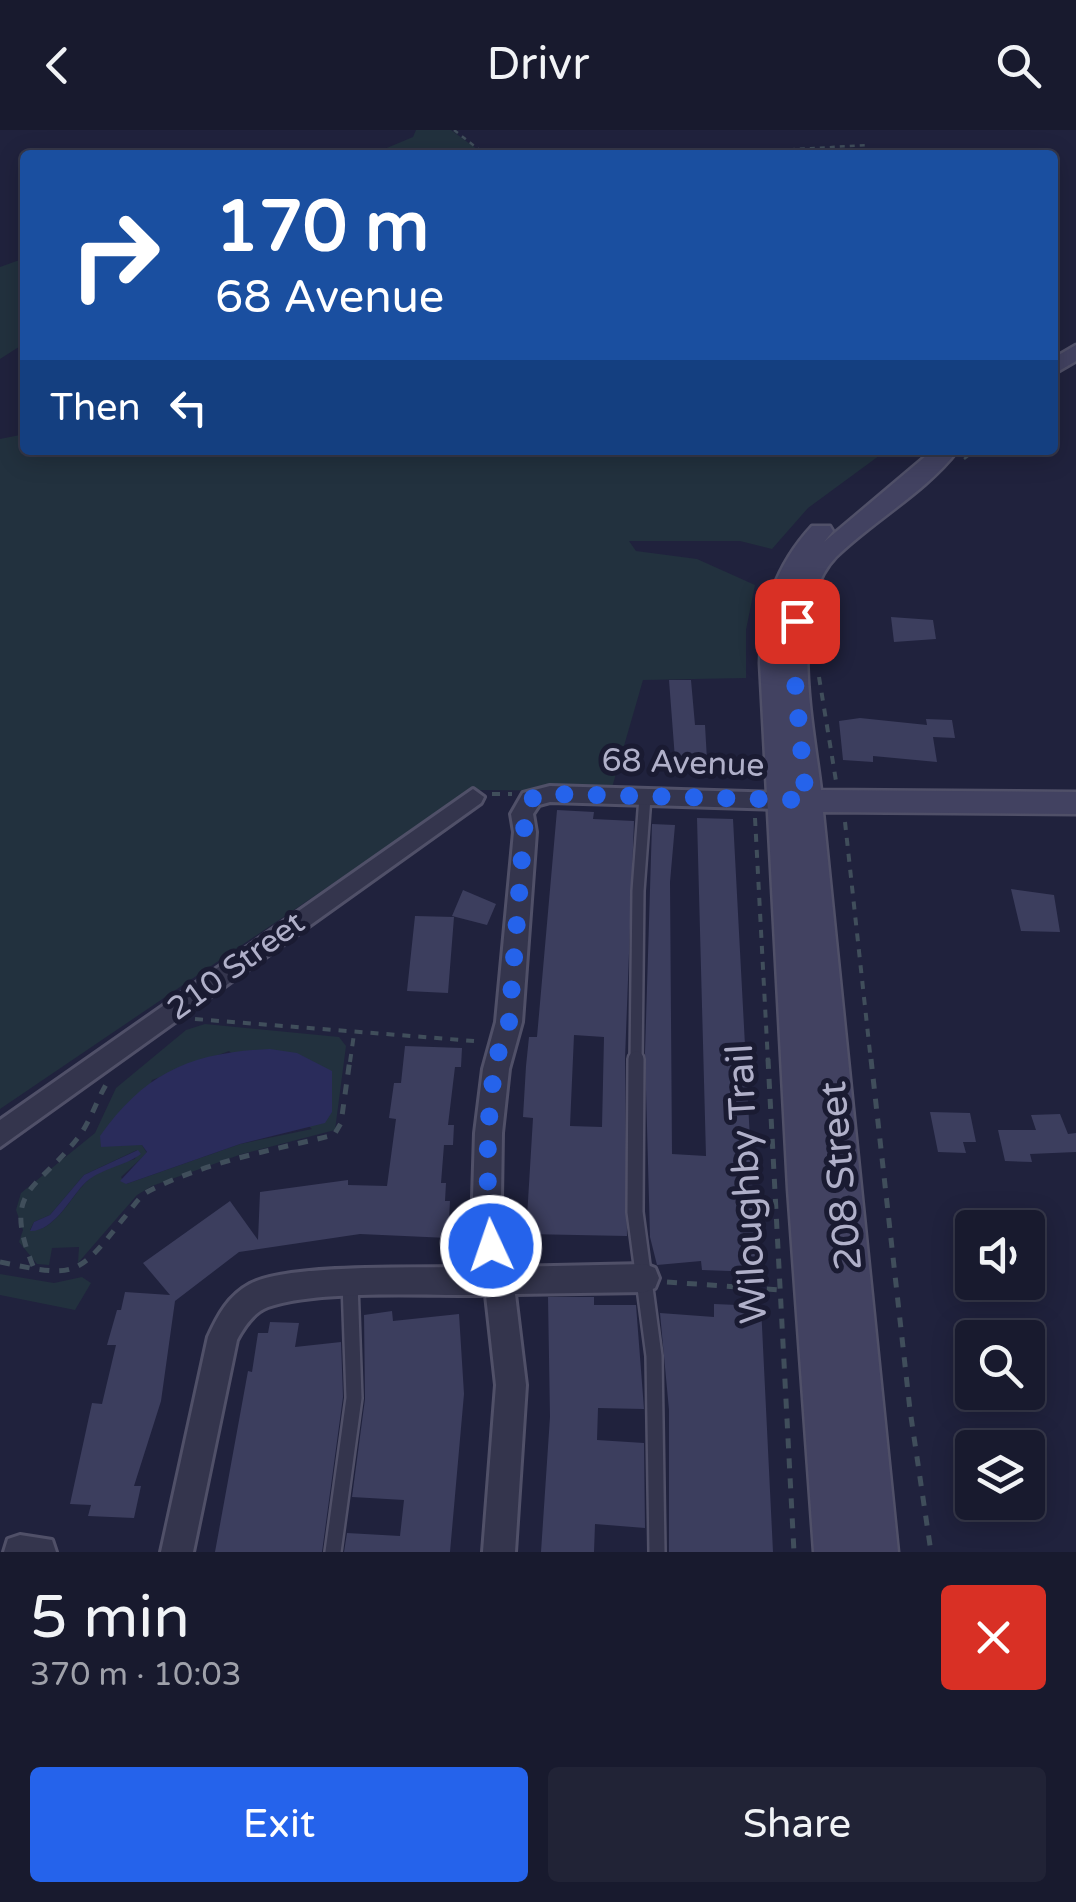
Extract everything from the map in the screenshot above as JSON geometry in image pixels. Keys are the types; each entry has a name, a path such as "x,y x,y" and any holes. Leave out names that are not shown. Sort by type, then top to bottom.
{"main road":[{"path":"782,805 772,636 786,581 817,534 916,455"},
{"path":"782,805 793,646 807,586 823,556 954,456"},
{"name":"68 Avenue","path":"782,805 1076,803"},
{"name":"208 Street","path":"782,805 806,1188 836,1552"},
{"name":"208 Street","path":"782,805 876,1552"}],"street":[{"name":"68 Avenue","path":"526,798 550,794 782,805"},
{"name":"210 Street","path":"0,1135 473,796"},
{"path":"498,1552 512,1394 500,1282 491,1246 488,1164 498,1044 509,1022 526,798"},
{"path":"177,1552 219,1353 228,1325 242,1306 268,1292 350,1282 645,1280"},
{"path":"20,1551 40,1552"}],"lane":[{"path":"644,797 638,890 635,1212 654,1356 657,1552"},
{"path":"332,1552 354,1398 350,1282"}],"path":[{"path":"454,130 480,150"},
{"path":"779,150 868,145"},
{"path":"818,668 832,773"},
{"path":"473,796 526,798"},
{"name":"Wiloughby Trail","path":"782,805 754,819 794,1552"},
{"path":"858,820 844,819 854,925 866,985 881,1163 932,1552"},
{"path":"184,1024 197,1018 474,1041"},
{"path":"0,1262 64,1272 90,1261 145,1192 242,1157 334,1135 341,1123 354,1033"},
{"path":"31,1175 70,1146 89,1121 104,1085 119,1073"},
{"path":"12,1242 33,1266"},
{"path":"64,1272 66,1264"},
{"path":"645,1280 780,1290"}],"shaded area":[{"path":"416,130 451,130 478,150 382,150 413,137"},
{"path":"20,260 20,346 0,359 0,267"},
{"path":"20,435 20,455 880,455 808,508 772,549 740,541 629,541 636,551 697,559 755,585 746,630 746,678 643,680 611,791 471,790 0,1109 0,439"},
{"path":"205,1024 339,1037 346,1046 335,1130 242,1154 152,1186 137,1195 78,1263 79,1247 52,1248 49,1265 37,1264 19,1242 23,1230 16,1210 21,1193 95,1133 116,1088 186,1030","holes":["229,1051 312,1129 240,1144 126,1184 121,1177 147,1153 142,1145 128,1142 152,1080","137,1150 135,1159 89,1179 54,1221 30,1230 34,1222 50,1215 84,1175"]},
{"path":"270,1049 297,1053 332,1071 332,1112 325,1123 240,1144 126,1184 120,1181 147,1152 142,1145 101,1147 100,1136 135,1096 153,1081 194,1061"},
{"path":"138,1150 141,1154 89,1179 60,1214 46,1226 30,1231 34,1222 50,1215 84,1175"},
{"path":"0,1274 54,1283 82,1277 91,1283 75,1310 0,1295"}],"building":[{"path":"891,617 933,620 936,639 894,642"},
{"path":"669,680 691,680 695,725 705,725 707,760 675,759"},
{"path":"860,718 927,725 926,719 952,720 955,738 933,737 937,762 873,756 873,762 843,760 839,721"},
{"path":"557,810 594,812 593,819 634,821 625,1059 627,1236 526,1234 533,1118 523,1117 529,1037 537,1037","holes":["574,1035 604,1037 602,1127 570,1126"]},
{"path":"697,818 733,819 757,1272 702,1270 701,1261 657,1265 650,1237 645,1053 652,824 675,825 670,882 672,1154 706,1156"},
{"path":"1011,889 1054,895 1060,932 1021,931"},
{"path":"463,890 496,904 487,925 452,916"},
{"path":"415,916 454,917 448,993 407,991"},
{"path":"405,1046 462,1048 461,1067 455,1067 448,1125 454,1125 453,1145 444,1145 441,1183 446,1183 445,1201 450,1201 448,1238 360,1234 239,1252 175,1301 161,1401 134,1486 141,1486 134,1518 88,1516 91,1505 70,1504 92,1403 102,1404 116,1345 107,1345 125,1292 170,1295 143,1263 230,1201 258,1240 260,1192 348,1180 348,1185 387,1186 396,1119 389,1118 394,1083 401,1083"},
{"path":"930,1112 970,1113 976,1142 963,1142 966,1153 938,1152"},
{"path":"1060,1114 1068,1134 1076,1133 1076,1152 1030,1154 1032,1162 1005,1161 998,1130 1036,1130 1031,1115"},
{"path":"548,1297 594,1297 594,1305 636,1305 644,1409 598,1408 597,1440 644,1443 645,1528 595,1524 594,1552 541,1552 550,1417"},
{"path":"714,1304 761,1306 773,1552 669,1552 669,1410 660,1313 714,1317"},
{"path":"392,1311 393,1321 459,1314 464,1394 450,1552 344,1552 347,1533 400,1536 404,1500 352,1497 365,1399 364,1315"},
{"path":"270,1322 299,1323 295,1347 341,1342 343,1397 322,1552 215,1552 248,1371 252,1372 258,1333 268,1333"}],"route":[{"path":"491,1246 490,1134 498,1044 509,1022 525,832 522,814 534,797 550,794 806,800 794,671 797,621"}]}
